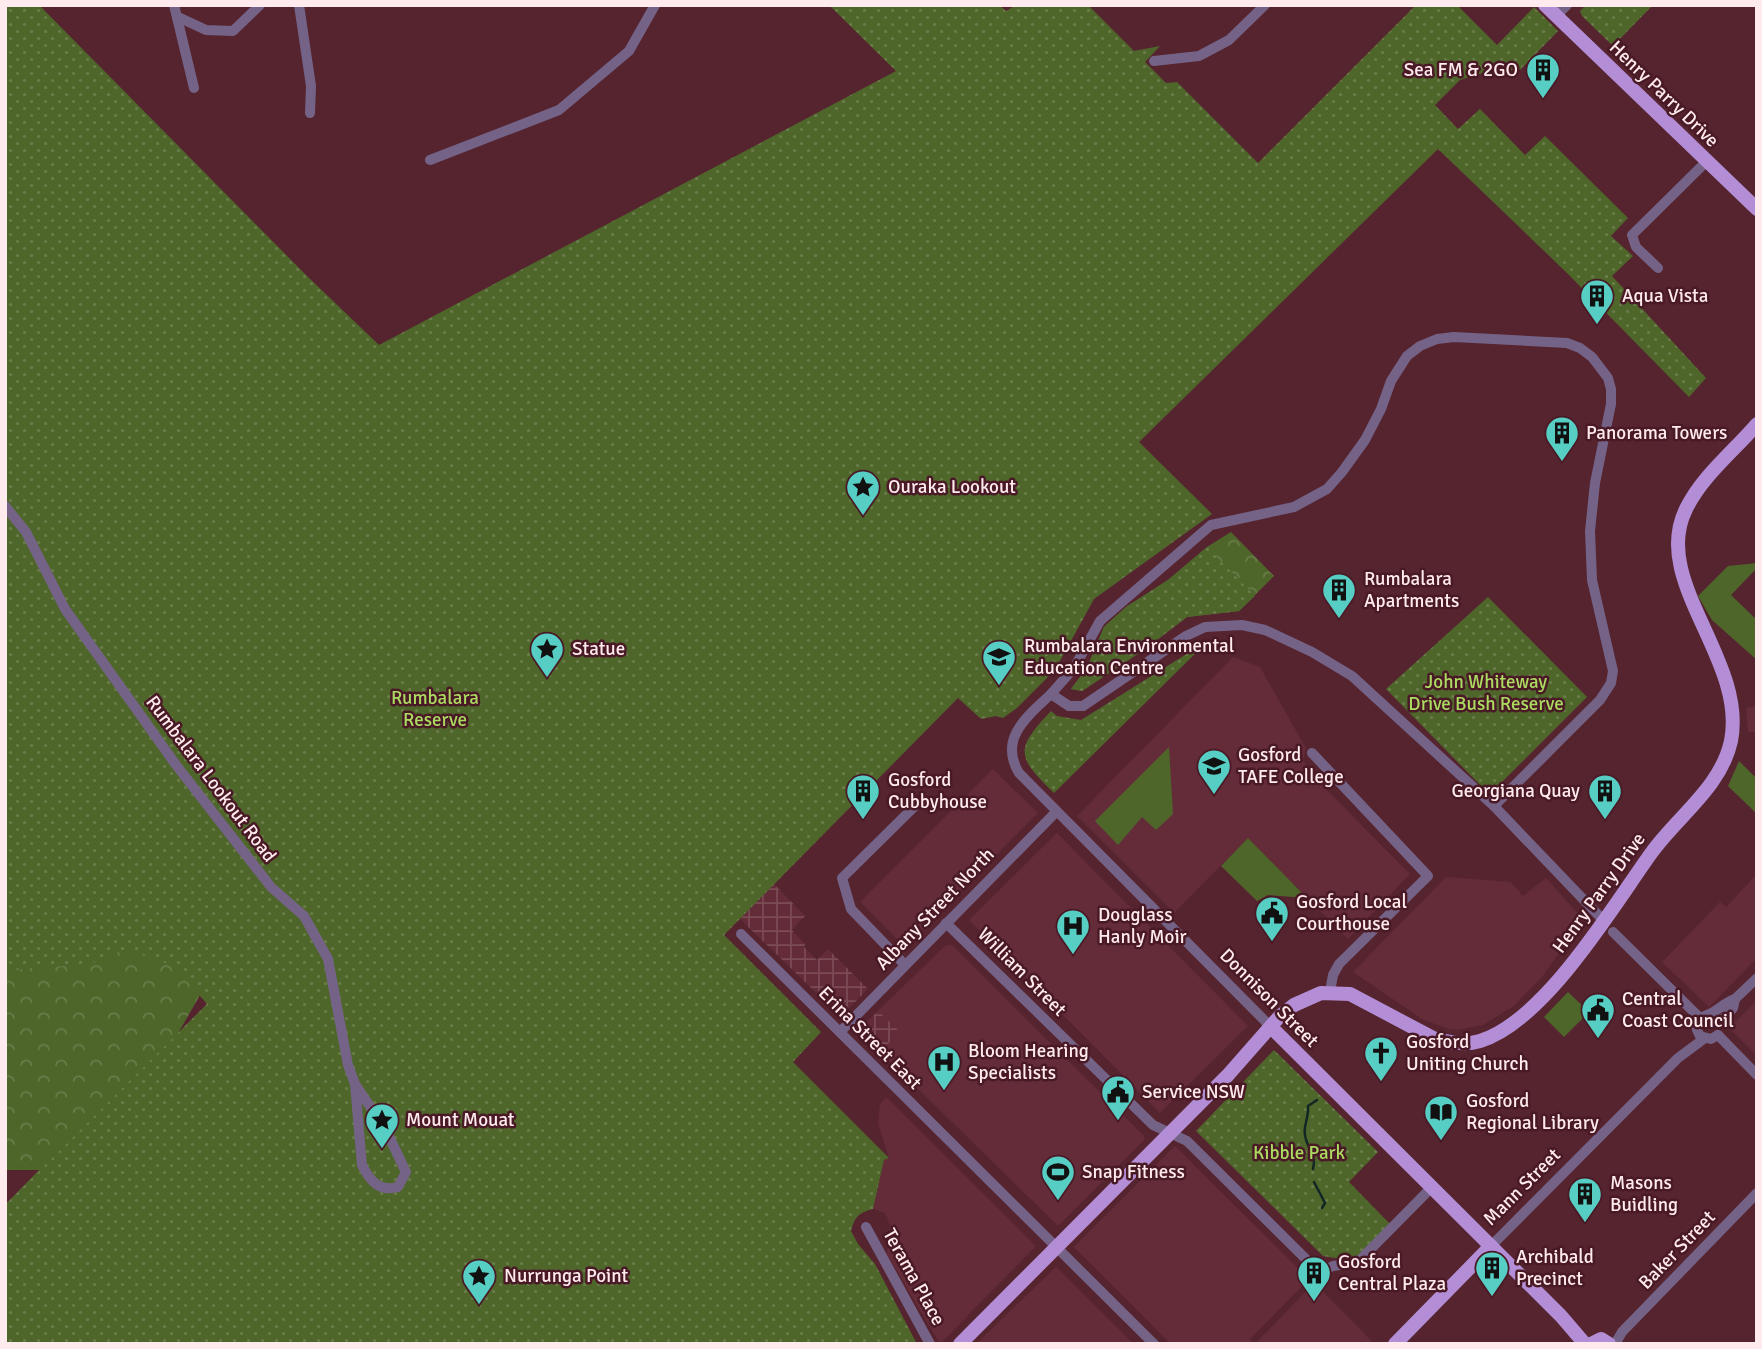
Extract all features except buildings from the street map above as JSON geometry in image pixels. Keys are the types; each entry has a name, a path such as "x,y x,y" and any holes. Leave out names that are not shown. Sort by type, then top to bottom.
{"main road":[{"name":"Henry Parry Drive","path":"1545,5 1757,209"},
{"name":"Henry Parry Drive","path":"1330,991 1360,998 1433,1038 1457,1043 1480,1041 1504,1029 1526,1011 1609,927 1660,842 1711,784 1727,753 1733,721 1728,688 1712,642 1683,578 1677,555 1677,536 1682,517 1693,497 1757,426"},
{"path":"960,1344 1228,1075 1283,1014 1303,999 1330,991"},
{"name":"Donnison Street","path":"1271,1027 1562,1316 1600,1343"},
{"name":"Mann Street","path":"1395,1344 1491,1246"}],"street":[{"path":"174,5 194,88"},
{"path":"178,17 206,30 233,31 260,5"},
{"path":"299,5 311,86 310,113"},
{"path":"430,160 559,110 629,51 655,5"},
{"path":"1154,61 1199,56 1229,40 1265,5"},
{"path":"1556,16 1567,5"},
{"path":"1658,268 1636,247 1632,235 1707,161"},
{"name":"Donnison Street","path":"1271,1027 1056,812 1019,773 1011,753 1019,727 1074,668 1100,621 1211,525 1294,507 1317,496 1335,481 1374,425 1398,368 1407,356 1420,346 1437,339 1454,337 1567,344 1580,348 1592,356 1608,378 1611,389 1609,414 1593,496 1589,553 1597,605 1613,671 1611,683 1600,700 1494,806"},
{"name":"Rumbalara Lookout Road","path":"5,506 26,532 65,609 176,765 271,887 304,916 328,959 348,1065 355,1084 387,1132 406,1172 398,1187 389,1189 376,1186 362,1165 355,1084"},
{"path":"1051,694 1069,706 1083,706 1186,636 1205,627 1242,625 1265,630 1312,652 1352,676 1494,806 1609,927 1705,1016 1717,1017 1721,1022 1722,1028 1718,1035 1711,1039 1701,1034 1705,1016 1735,999 1757,978"},
{"path":"1312,753 1428,876 1339,964 1333,975 1330,991"},
{"path":"905,965 850,909 842,878 914,807"},
{"name":"Albany Street North","path":"840,1032 1056,812"},
{"name":"William Street","path":"946,923 1146,1119 1187,1141 1319,1272 1333,1266 1358,1262 1432,1187"},
{"name":"Erina Street East","path":"741,934 1154,1344"},
{"path":"1721,1022 1733,1008 1735,999"},
{"name":"Mann Street","path":"1491,1246 1701,1034"},
{"path":"1718,1035 1757,1075"},
{"name":"Baker Street","path":"1600,1343 1622,1332 1757,1193"},
{"name":"Terama Place","path":"866,1227 930,1344"}],"shaded area":[{"name":"Gosford TAFE College","path":"1233,657 1260,667 1306,748 1303,760 1314,777 1410,874 1348,939 1248,838 1174,913 1077,816"},
{"path":"1757,706 1757,732 1748,732 1746,708"},
{"path":"993,769 1038,813 905,947 860,902"},
{"path":"1057,833 1248,1026 1160,1113 969,920"},
{"path":"1757,874 1757,958 1709,1007 1662,962 1720,902 1726,907"},
{"path":"1446,877 1511,882 1523,896 1546,878 1583,919 1542,977 1514,1006 1483,1025 1458,1030 1422,1019 1353,972"},
{"path":"774,884 805,916 792,930 805,944 804,947 817,960 828,949 868,989 843,1014 837,1013 740,919"},
{"path":"946,945 952,945 1144,1136 1144,1140 1059,1225 858,1030"},
{"path":"1757,1000 1757,1056 1729,1028"},
{"path":"878,1011 900,1032 880,1052 859,1031"},
{"path":"886,1097 1036,1246 940,1344 887,1254 890,1225 885,1213 873,1209 884,1160 889,1158 878,1124 880,1104"},
{"path":"1175,1146 1309,1279 1250,1339 1254,1344 1171,1344 1074,1247"},
{"path":"1056,1267 1134,1344 976,1344 1013,1308"},
{"name":"Gosford Central Plaza","path":"1314,1283 1361,1330 1374,1344 1255,1344"}],"green space":[{"name":"Rumbalara Reserve","path":"5,5 39,5 307,276 379,345 896,71 829,5 999,5 1006,11 1016,5 1088,5 1134,51 1160,46 1145,62 1166,83 1177,82 1258,163 1416,5 1457,5 1497,45 1534,7 1558,31 1520,70 1486,72 1460,80 1435,105 1458,129 1480,109 1525,155 1545,136 1628,218 1611,236 1633,256 1612,276 1706,378 1689,397 1567,273 1438,149 1139,442 1212,514 1094,599 1055,670 1017,708 1003,718 996,716 981,719 958,698 724,935 821,1032 793,1062 889,1158 884,1160 873,1209 858,1216 851,1231 875,1264 917,1344 5,1344 5,1205 207,1004 174,966 126,949 89,964 13,970 5,966"},
{"path":"1586,5 1653,5 1613,46 1582,16 1580,11"},
{"path":"5,515 245,917 116,1141 10,1344 5,1344 5,1205 39,1170 5,1170"},
{"path":"1231,532 1274,576 1239,611 1187,617 1082,691 1071,689 1087,668 1104,627 1126,607 1168,580 1207,547"},
{"path":"1207,547 1255,596 1239,611 1187,617 1082,691 1071,689 1087,668 1104,627 1126,607 1168,580"},
{"path":"1757,563 1757,568 1731,595 1757,620 1757,660 1712,620 1698,596 1728,566"},
{"name":"John Whiteway Drive Bush Reserve","path":"1488,597 1587,697 1493,791 1486,791 1386,689"},
{"path":"1209,640 1054,793 1027,762 1026,745 1051,711 1057,716 1081,720"},
{"path":"1169,747 1173,814 1156,830 1142,817 1118,845 1095,821"},
{"path":"1739,761 1757,779 1757,814 1728,786"},
{"path":"1248,838 1307,898 1268,895 1257,901 1221,866"},
{"path":"1568,992 1589,1012 1564,1037 1544,1017"},
{"name":"Kibble Park","path":"1274,1050 1378,1152 1349,1182 1390,1224 1368,1249 1356,1257 1348,1259 1323,1256 1196,1131"}],"waterway":[{"path":"1313,1169 1314,1159 1306,1140 1305,1128 1308,1106 1317,1100"},
{"path":"1314,1182 1325,1203 1322,1208"}],"place":[{"name":"Sea FM & 2GO","path":"1543,100"},
{"name":"Aqua Vista","path":"1597,326"},
{"name":"Panorama Towers","path":"1562,463"},
{"name":"Ouraka Lookout","path":"863,517"},
{"name":"Rumbalara Apartments","path":"1339,620"},
{"name":"Statue","path":"547,679"},
{"name":"Rumbalara Environmental Education Centre","path":"999,687"},
{"name":"Gosford TAFE College","path":"1214,796"},
{"name":"Gosford Cubbyhouse","path":"863,821"},
{"name":"Georgiana Quay","path":"1605,821"},
{"name":"Gosford Local Courthouse","path":"1272,943"},
{"name":"Douglass Hanly Moir","path":"1073,956"},
{"name":"Central Coast Council","path":"1598,1040"},
{"name":"Gosford Uniting Church","path":"1381,1083"},
{"name":"Bloom Hearing Specialists","path":"944,1092"},
{"name":"Service NSW","path":"1118,1122"},
{"name":"Gosford Regional Library","path":"1441,1142"},
{"name":"Mount Mouat","path":"382,1150"},
{"name":"Snap Fitness","path":"1058,1202"},
{"name":"Masons Buidling","path":"1585,1224"},
{"name":"Archibald Precinct","path":"1492,1298"},
{"name":"Gosford Central Plaza","path":"1314,1303"},
{"name":"Nurrunga Point","path":"479,1306"}]}
